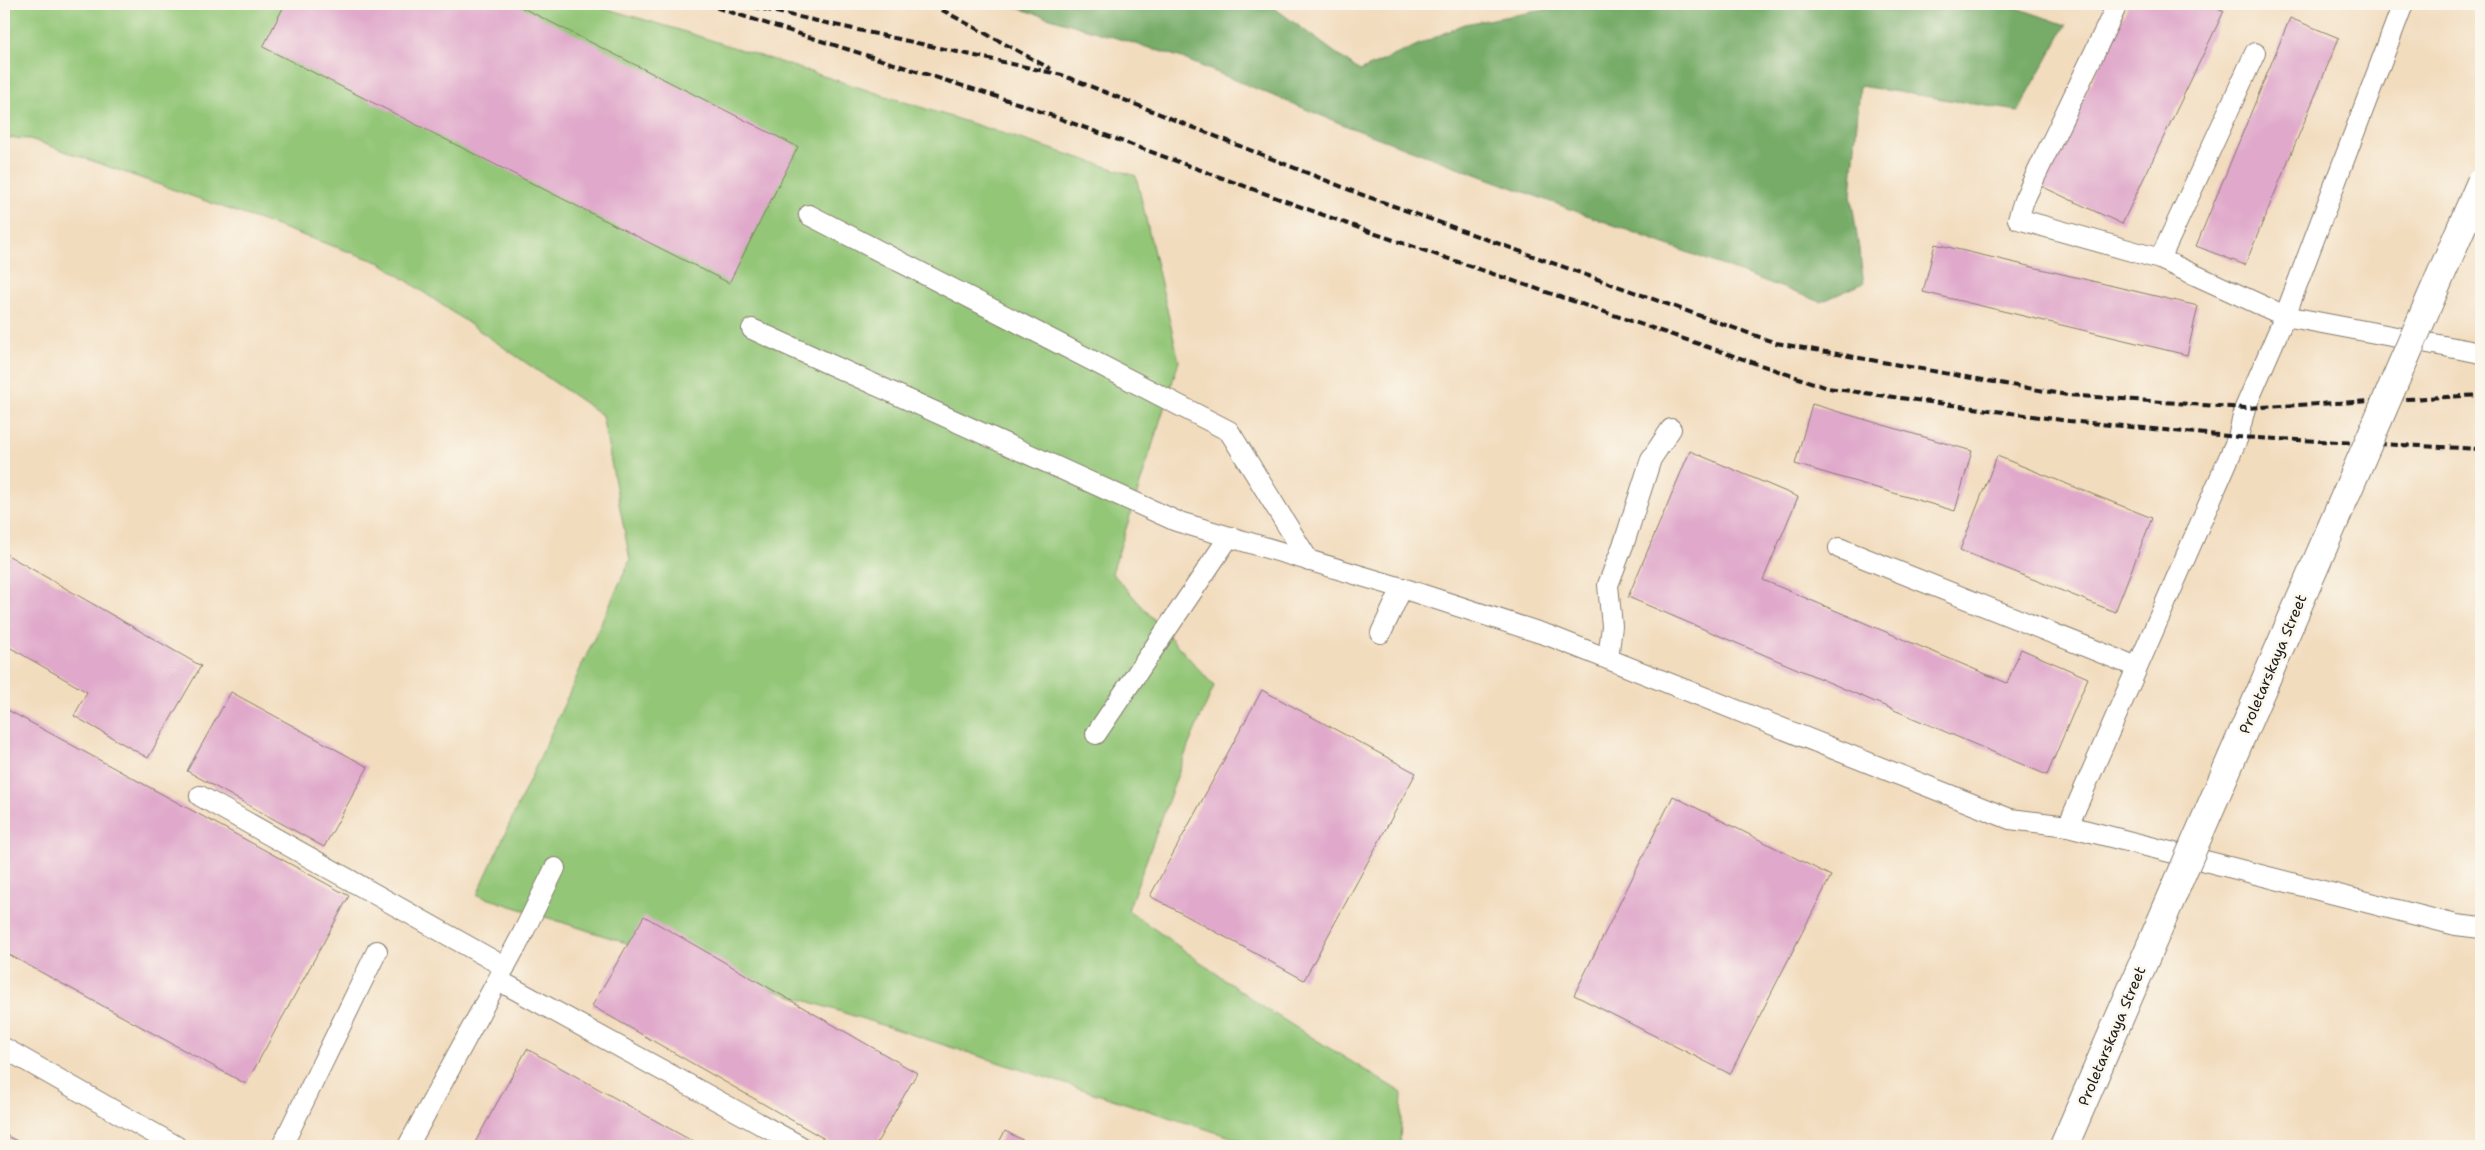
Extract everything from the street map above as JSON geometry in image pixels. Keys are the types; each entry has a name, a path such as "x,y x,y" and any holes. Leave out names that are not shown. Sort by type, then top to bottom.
{"street":[{"name":"Proletarskaya Street","path":"2064,1146 2481,182"}],"lane":[{"path":"2068,826 2238,438 2245,408 2285,316 2403,4"},
{"path":"2116,7 2024,200 2018,219 2160,259 2285,316 2481,353"},
{"path":"2160,259 2255,53"},
{"path":"809,215 1229,431 1309,561"},
{"path":"752,329 1176,521 1402,588 1550,636 2010,819 2068,826 2456,925 2481,928"},
{"path":"1608,659 1612,626 1608,585 1625,540 1651,459 1671,429"},
{"path":"1096,734 1229,537"},
{"path":"1839,548 2137,667"},
{"path":"1381,632 1402,588"},
{"path":"200,796 800,1146"},
{"path":"408,1146 519,941 555,868"},
{"path":"282,1146 377,951"},
{"path":"4,1048 176,1146"}],"green space":[{"path":"4,4 590,4 673,28 1136,176 1179,361 1112,573 1214,686 1189,744 1128,910 1263,1007 1402,1093 1400,1146 1248,1146 1240,1140 477,895 630,560 602,415 381,263 30,139 4,138"},
{"path":"1004,4 1269,4 1360,71 1464,24 1578,4 2006,4 2066,25 2018,111 1860,86 1851,195 1864,283 1821,302 1349,127 1179,57"}],"building":[{"path":"285,4 515,4 798,147 729,283 263,47"},
{"path":"2129,4 2209,4 2224,11 2122,224 2041,186"},
{"path":"2290,18 2339,38 2245,265 2196,246"},
{"path":"1935,244 2198,306 2187,355 1923,292"},
{"path":"1812,404 1972,451 1955,511 1795,464"},
{"path":"1690,451 1798,497 1763,580 2007,683 2021,649 2088,678 2047,775 1628,597"},
{"path":"1997,456 2152,518 2115,612 1960,550"},
{"path":"4,553 201,666 148,758 74,716 87,692 4,644"},
{"path":"1262,690 1416,773 1304,980 1150,896"},
{"path":"231,692 368,767 324,847 187,771"},
{"path":"4,708 349,896 246,1084 4,952"},
{"path":"1673,796 1831,876 1730,1074 1574,995"},
{"path":"644,916 917,1073 875,1146 837,1146 592,1006"},
{"path":"527,1049 701,1146 473,1146"},
{"path":"1005,1131 1034,1146 997,1146"},
{"path":"4,1134 26,1146 4,1146"}],"railway":[{"path":"705,4 1020,104 1370,232 1828,388 2069,421 2238,437 2481,449"},
{"path":"740,4 1062,75 1360,194 1776,343 2067,395 2245,408 2481,395"},
{"path":"931,4 1051,69"}]}
